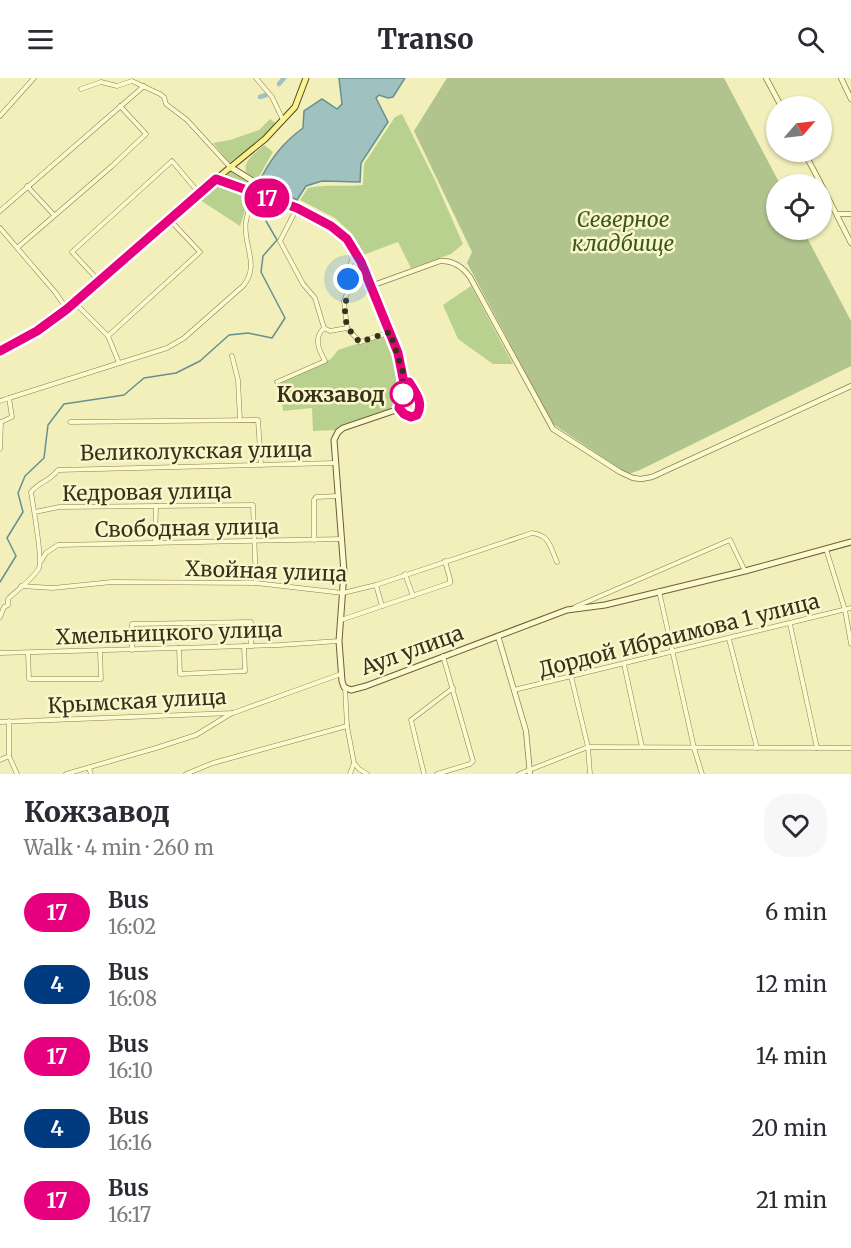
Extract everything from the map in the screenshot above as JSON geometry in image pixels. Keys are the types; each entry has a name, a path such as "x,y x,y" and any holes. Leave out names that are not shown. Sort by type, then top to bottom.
{"main road":[{"path":"0,351 37,331 75,303 199,193 265,139 295,107 306,78"},
{"path":"230,167 331,226 347,239 357,254 371,286 403,372 404,389 399,408"},
{"path":"216,179 297,208"},
{"name":"Аул улица","path":"399,408 343,428 338,432 333,444 342,539 343,592 339,641 341,674 345,687 354,689 567,610"},
{"path":"567,610 604,605 745,571 851,542"}],"street":[{"path":"0,116 34,78"},
{"path":"256,78 272,97 284,121"},
{"path":"766,78 776,96"},
{"path":"841,78 851,99"},
{"path":"81,89 101,82 117,86 132,81 144,86 164,97 166,104 187,120 230,167"},
{"path":"0,211 144,86"},
{"path":"17,248 146,134 120,106"},
{"path":"99,281 72,252 172,161 199,193"},
{"path":"0,401 167,348 184,338 249,279 251,257 245,223 258,184"},
{"path":"27,186 54,215"},
{"path":"832,203 851,243"},
{"path":"297,208 280,241 303,284 315,298 324,328 330,331 347,328"},
{"path":"838,214 851,214"},
{"path":"108,336 200,252 169,219"},
{"path":"0,228 67,309"},
{"path":"357,254 353,257 349,268 348,291 344,301 347,328 360,342 390,332"},
{"path":"371,286 440,261 450,261 459,266 470,277 553,429 620,472 638,479 652,477 690,461 851,386"},
{"path":"75,303 108,336 119,363"},
{"path":"277,382 325,361 317,345 320,331 324,328"},
{"path":"232,356 238,380 240,420"},
{"path":"399,408 411,417 417,415 420,407 416,393 403,372"},
{"path":"0,449 1,422 12,417 9,398"},
{"path":"70,422 258,420 261,465"},
{"name":"Великолукская улица","path":"36,512 31,492 38,484 50,480 58,470 335,463"},
{"path":"314,540 314,500 316,497 338,496"},
{"name":"Кедровая улица","path":"36,512 59,507 253,505 256,583"},
{"path":"155,543 156,506"},
{"path":"36,512 36,535 41,562"},
{"name":"Хвойная улица","path":"21,586 53,588 112,582 256,583 343,592 376,585 532,533 542,534 546,538 557,562"},
{"name":"Свободная улица","path":"0,617 4,607 8,606 8,599 38,570 46,553 58,545 342,539"},
{"name":"Аул улица","path":"567,610 730,540 745,571"},
{"path":"826,549 844,610 851,644"},
{"path":"342,620 450,583 445,561"},
{"path":"405,574 413,596"},
{"path":"376,585 382,606"},
{"path":"659,591 694,748 702,774"},
{"name":"Дордой Ибраимова 1 улица","path":"514,690 851,608"},
{"path":"132,650 132,624 162,622 251,621 251,646"},
{"path":"790,624 817,748"},
{"path":"498,636 526,731 530,772"},
{"path":"729,639 757,748"},
{"name":"Хмельницкого улица","path":"0,653 251,646 339,641"},
{"path":"179,648 180,674 245,671 244,646"},
{"path":"28,653 29,679 101,679 100,651"},
{"path":"437,774 471,764 473,761 443,656"},
{"path":"624,664 642,747"},
{"name":"Крымская улица","path":"0,722 233,713 341,674"},
{"path":"571,676 588,747 590,774"},
{"path":"345,687 346,726 354,763 366,774"},
{"path":"424,774 411,720 453,688"},
{"path":"66,774 196,735 233,713"},
{"path":"9,722 9,756 17,774"},
{"path":"186,774 346,726"},
{"path":"519,774 530,772 588,747 851,748"},
{"path":"0,760 9,756"},
{"path":"350,774 354,763"},
{"path":"89,768 91,774"}],"green space":[{"name":"Северное кладбище","path":"447,78 724,78 766,158 766,162 768,162 775,174 766,174 766,240 808,240 851,321 851,366 628,474 553,424 467,263 472,252 414,131"},
{"path":"402,114 463,244 451,254 411,268 398,242 363,255 350,232 335,218 300,200 308,188 363,185 364,164 395,117"},
{"path":"270,119 277,124 262,139 229,163 213,143 259,130"},
{"path":"264,145 273,152 257,180 246,172 246,164"},
{"path":"230,171 254,186 254,189 224,180"},
{"path":"217,185 249,199 240,226 200,200"},
{"path":"471,286 513,364 493,364 458,339 443,305"},
{"path":"387,334 397,378 394,405 389,409 344,424 336,430 313,431 312,408 283,411 280,381 331,359 338,350"}],"water":[{"path":"339,78 405,78 393,97 379,95 376,98 388,122 361,163 360,182 322,181 306,186 297,200 278,190 262,176 280,150 303,128 304,111 322,99 337,109 342,104"}],"waterway":[{"path":"279,84 284,78"},
{"path":"260,97 266,95"},
{"path":"0,582 16,556 7,538 23,512 18,493 25,476 44,458 48,425 64,404 124,395 144,378 176,373 200,361 229,335 248,333 272,338 285,318 261,272 263,256 277,240 266,221 266,207"}],"bus line":[{"name":"17","path":"0,351 51,322 216,179 297,208 331,226 347,239 361,262 400,362 404,389 399,408 407,417 414,417 419,412 420,402 409,382"}],"place":[{"name":"Кожзавод","path":"403,394"}],"route":[{"path":"348,279 348,291 344,301 347,328 360,342 390,332 403,372 403,394"}]}
